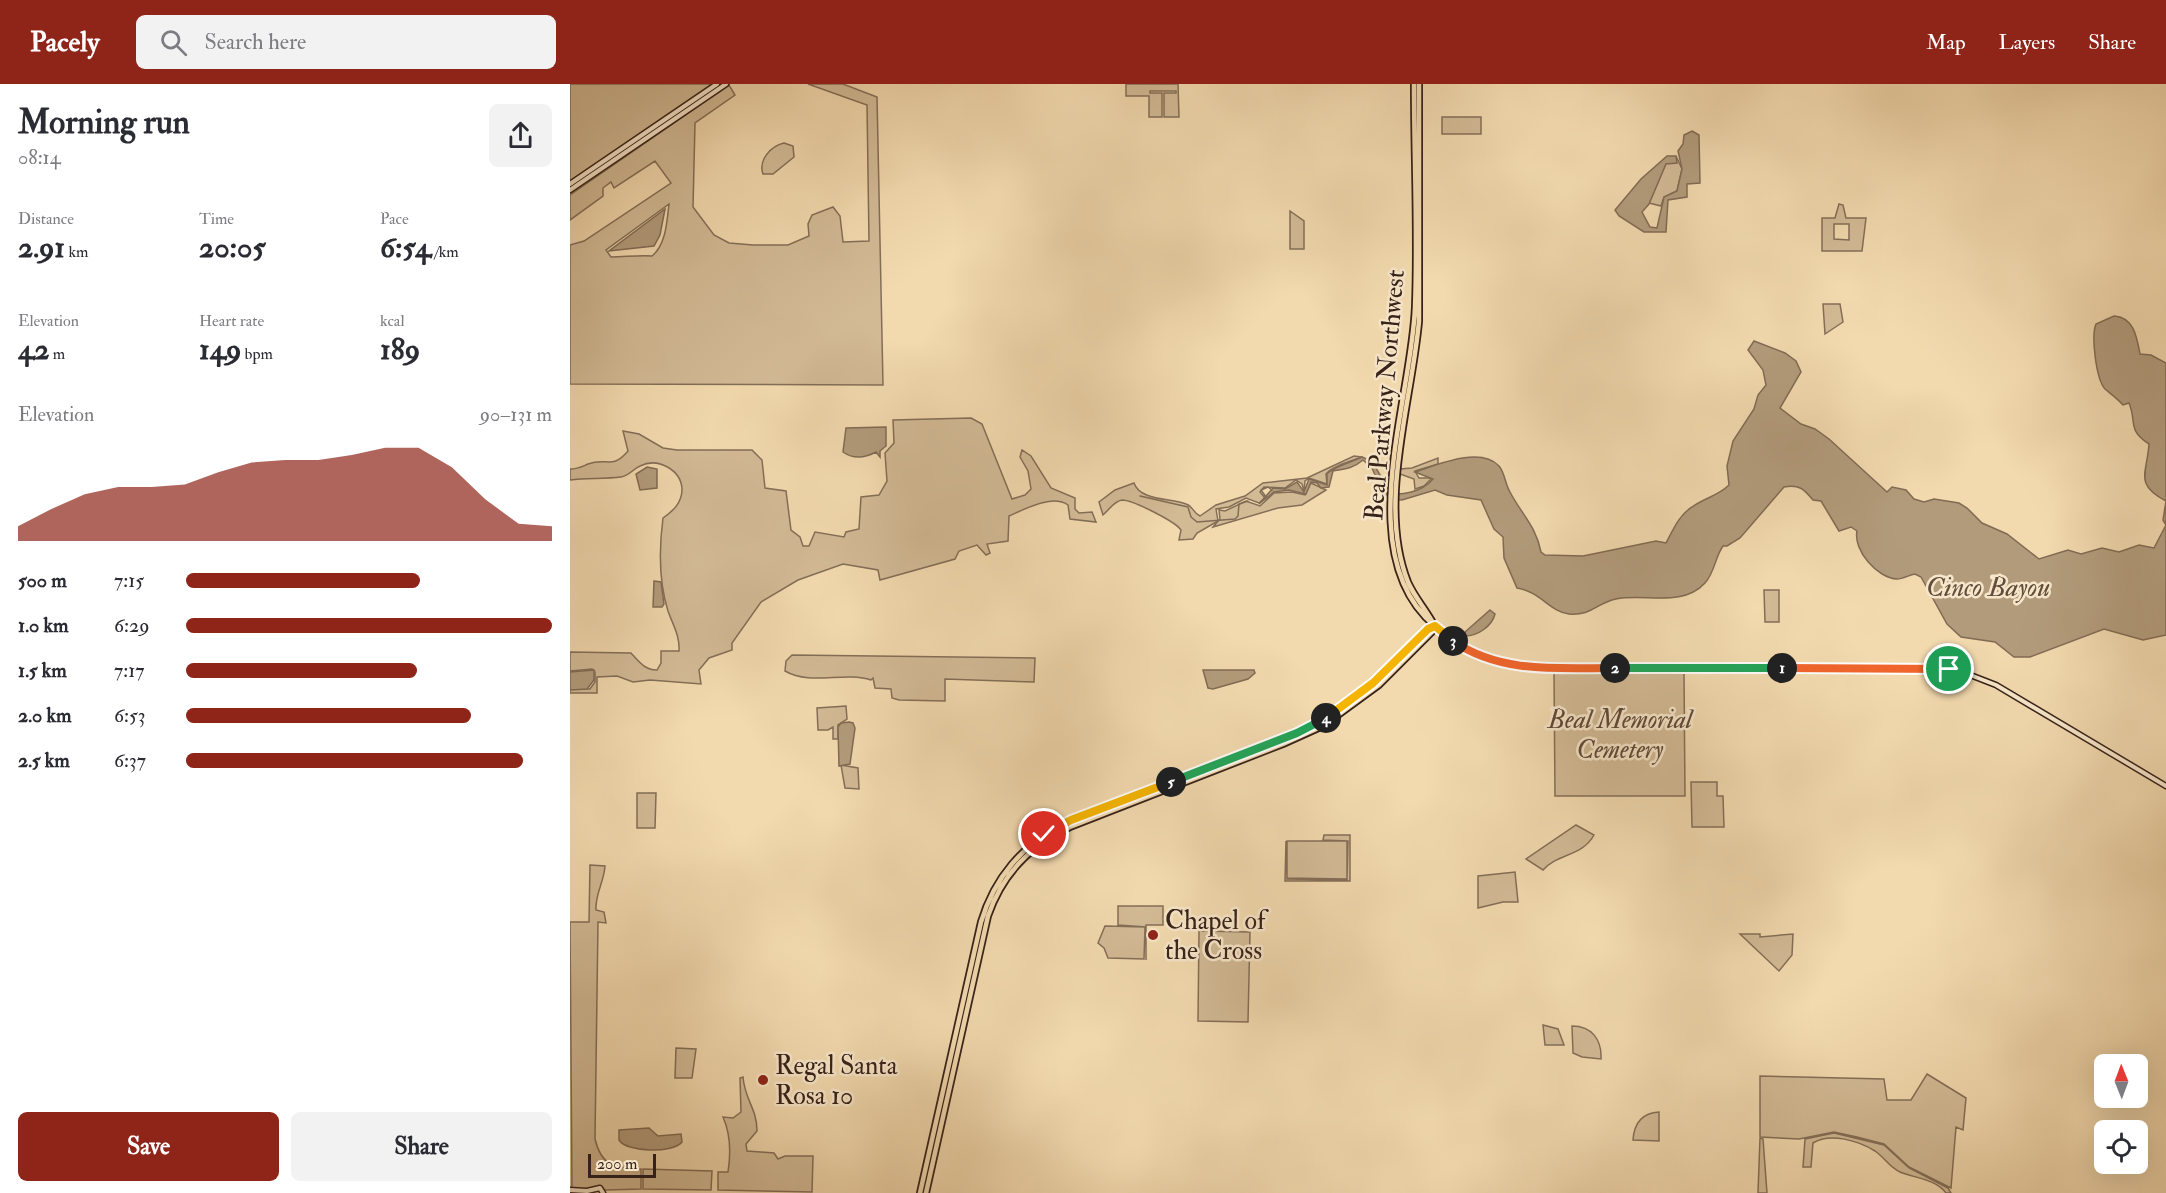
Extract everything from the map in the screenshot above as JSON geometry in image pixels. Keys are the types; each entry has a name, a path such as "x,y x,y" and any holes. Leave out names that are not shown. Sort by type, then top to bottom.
{"main road":[{"path":"570,184 717,84"},
{"path":"570,190 726,84"},
{"name":"Beal Parkway Northwest","path":"1414,84 1413,339 1394,442 1395,501 1392,541 1400,574 1414,603 1426,619 1471,652 1518,667 1926,668 1960,671 1996,685 2166,786"},
{"name":"Beal Parkway Northwest","path":"1395,492 1399,442 1416,355 1420,275 1419,84"},
{"path":"1414,155 1420,166 1414,171"},
{"path":"1415,269 1420,275"},
{"name":"Beal Parkway Northwest","path":"1395,501 1399,550 1410,587 1435,626"},
{"path":"1400,574 1410,587"},
{"path":"1426,619 1427,630"},
{"path":"1225,764 1297,733 1327,717 1360,694 1427,630 1435,626"},
{"path":"920,1193 979,942 990,910 1004,883 1025,856 1071,820 1323,726 1358,703 1432,633 1435,626"},
{"path":"1393,671 1396,660"},
{"path":"926,1193 979,942"},
{"path":"570,1190 597,1192 602,1188 603,1193"}],"green space":[{"path":"570,84 712,84 570,181"},
{"path":"808,84 843,84 877,97 883,385 570,384 570,245 584,241 671,183 655,161 614,188 611,182 603,188 603,196 570,220 570,195 729,85 735,95 695,123 693,207 714,235 729,243 788,245 809,236 808,224 812,215 833,207 840,216 843,242 869,241 867,105","holes":["669,204 663,239 652,256 611,257 606,250"]},
{"path":"1126,84 1178,84 1179,117 1164,117 1164,93 1176,93 1176,91 1150,91 1150,93 1162,93 1162,117 1149,117 1149,96 1126,96"},
{"path":"1442,117 1481,117 1481,134 1442,134"},
{"path":"784,143 793,146 794,157 773,174 763,174 762,164 767,154"},
{"path":"1676,156 1682,169 1677,191 1664,197 1661,206 1649,203 1666,163 1676,163"},
{"path":"1839,204 1843,205 1846,218 1866,218 1862,251 1822,251 1822,218 1835,218","holes":["1834,224 1849,224 1849,240 1834,239"]},
{"path":"1290,211 1304,221 1304,249 1290,249"},
{"path":"1823,304 1840,304 1843,322 1825,334"},
{"path":"971,418 982,424 1012,499 1025,495 1031,489 1028,471 1020,457 1022,450 1031,456 1051,488 1075,498 1075,509 1079,513 1092,512 1096,522 1070,519 1068,505 1062,502 1047,502 1009,516 1008,541 987,544 990,553 986,555 977,545 959,551 955,559 880,580 878,570 843,564 798,580 761,602 732,643 732,650 709,658 699,670 701,684 650,680 633,682 617,676 597,677 597,693 570,693 570,689 590,689 595,682 595,672 592,669 570,671 570,652 631,653 646,667 657,670 661,663 661,651 679,651 677,635 663,588 660,553 663,518 676,506 682,494 678,476 667,467 654,463 640,466 621,477 570,480 570,469 595,462 613,462 622,457 628,451 623,431 639,434 663,448 752,450 762,460 765,488 786,491 791,530 800,537 803,546 809,546 815,532 844,537 846,532 859,529 861,497 879,495 887,481 885,453 894,443 893,420"},
{"path":"1354,456 1361,457 1337,466 1326,474 1327,484 1309,478 1305,481 1304,491 1302,484 1296,480 1285,488 1264,487 1260,492 1265,498 1259,503 1246,498 1229,507 1216,509 1218,521 1197,533 1193,539 1179,540 1181,530 1177,526 1144,507 1122,500 1114,504 1103,515 1099,502 1115,490 1134,483 1137,489 1149,496 1186,504 1200,516 1216,505 1245,496 1263,483 1307,478"},
{"path":"1438,458 1438,464 1415,471 1419,478 1432,478 1424,486 1415,489 1414,479 1400,474 1400,469 1412,468"},
{"path":"1311,483 1326,490 1302,505 1278,508 1213,527 1220,519 1219,510 1225,511 1246,501 1260,506 1274,493 1292,492 1305,495"},
{"path":"1764,590 1779,590 1779,622 1765,622"},
{"path":"792,655 1035,658 1034,682 945,679 945,701 899,700 892,698 891,689 875,688 873,678 871,680 850,677 817,678 785,671 786,661"},
{"name":"Beal Memorial Cemetery","path":"1554,672 1684,673 1685,796 1555,796"},
{"path":"846,706 847,719 838,725 838,739 833,739 833,727 828,730 818,730 817,708"},
{"path":"841,765 858,768 859,789 845,788"},
{"path":"1691,782 1717,782 1717,796 1723,796 1724,827 1692,827"},
{"path":"637,793 656,793 655,828 637,828"},
{"path":"1576,825 1594,835 1583,847 1548,865 1543,870 1526,859"},
{"path":"1324,835 1350,835 1350,881 1285,881 1286,841 1287,879 1347,880 1348,841 1323,840"},
{"path":"1287,841 1347,841 1347,879 1287,878"},
{"path":"590,865 605,866 596,904 596,910 604,912 606,923 598,922 595,1139 601,1155 610,1164 623,1168 641,1169 641,1189 605,1190 600,1186 596,1189 572,1189 570,922 589,922"},
{"path":"1515,872 1518,902 1503,902 1478,908 1478,876"},
{"path":"1118,906 1163,906 1163,925 1146,925 1146,927 1118,925"},
{"path":"1105,926 1145,927 1144,959 1108,958 1104,948 1098,943"},
{"path":"1199,931 1250,932 1248,1022 1198,1021"},
{"path":"1740,934 1760,934 1760,937 1793,934 1792,955 1779,971"},
{"path":"1543,1025 1558,1029 1564,1045 1545,1045"},
{"path":"1572,1026 1585,1028 1594,1035 1600,1046 1601,1059 1582,1057 1573,1053"},
{"path":"676,1048 696,1049 692,1078 675,1078"},
{"path":"1927,1074 1966,1098 1963,1130 1956,1127 1951,1188 1909,1167 1884,1144 1834,1132 1799,1139 1760,1137 1760,1076 1884,1079 1887,1100 1911,1100"},
{"path":"743,1077 755,1116 757,1131 746,1144 747,1151 774,1153 778,1159 785,1156 813,1156 812,1192 718,1190 718,1172 728,1172 730,1158 729,1137 723,1117 733,1118 741,1112 740,1078"},
{"path":"1659,1112 1659,1141 1633,1140 1640,1120"},
{"path":"1834,1133 1884,1145 1909,1168 1948,1188 1951,1193 1946,1193 1931,1182 1896,1170 1875,1151 1844,1139 1828,1138 1813,1143 1811,1167 1803,1167 1805,1139"},
{"path":"1760,1138 1763,1139 1767,1193 1758,1193"},
{"path":"643,1169 712,1171 711,1190 643,1189"}],"water":[{"path":"1692,131 1699,135 1700,183 1687,184 1687,197 1668,200 1666,232 1644,232 1619,216 1615,210 1641,179 1667,156 1676,156 1677,163 1666,164 1649,204 1642,212 1650,227 1657,228 1664,197 1677,191 1682,169 1678,151 1683,144 1684,135"},
{"path":"665,209 660,235 654,246 609,251"},
{"path":"2114,316 2121,317 2130,324 2136,335 2140,354 2151,355 2166,363 2166,501 2156,495 2146,483 2145,471 2149,444 2135,430 2129,403 2123,405 2105,389 2099,376 2094,347 2096,324"},
{"name":"Cinco Bayou","path":"1754,341 1785,353 1796,361 1801,372 1780,408 1801,424 1815,429 1829,439 1887,492 1892,487 1906,490 1914,499 1924,502 1934,499 1959,503 1982,523 2007,534 2039,559 2068,550 2081,554 2102,548 2119,552 2139,545 2154,548 2166,525 2166,635 2143,640 2104,629 2030,657 2014,657 1995,642 1961,637 1947,624 1921,577 1915,574 1897,579 1882,574 1868,562 1863,554 1859,546 1857,531 1851,527 1839,531 1821,501 1813,500 1804,490 1797,487 1784,487 1740,538 1723,546 1708,579 1696,591 1674,597 1616,599 1577,614 1556,610 1533,593 1517,588 1504,558 1503,537 1494,529 1481,500 1447,495 1435,490 1402,500 1385,498 1372,468 1363,460 1345,469 1333,471 1329,487 1321,488 1317,483 1311,482 1306,494 1289,490 1274,492 1259,504 1273,488 1285,489 1297,482 1304,492 1309,479 1327,485 1327,474 1330,471 1362,457 1372,461 1383,480 1386,493 1399,494 1418,490 1433,479 1415,472 1458,459 1481,458 1491,460 1501,469 1508,489 1532,528 1541,552 1545,555 1583,556 1656,541 1666,543 1687,510 1729,485 1727,466 1733,441 1754,409 1758,395 1766,385 1763,370 1748,350"},
{"path":"886,427 886,446 880,451 880,457 876,452 859,457 843,452 846,428"},
{"path":"647,467 657,469 657,488 640,490 636,474"},
{"path":"2166,501 2166,525 2163,520"},
{"path":"654,581 661,582 664,604 662,607 653,607"},
{"path":"1490,610 1495,614 1488,626 1475,634 1465,636 1465,632"},
{"path":"594,670 594,680 587,689 570,690 570,672"},
{"path":"1203,670 1254,670 1255,673 1248,679 1213,689 1208,688"},
{"path":"841,723 853,723 855,728 850,764 839,766 838,727"},
{"path":"649,1128 658,1136 681,1134 682,1142 670,1148 650,1150 631,1147 619,1140 619,1130"}],"waterway":[{"path":"1266,497 1261,490 1268,487 1272,490"},
{"path":"1140,496 1188,507 1191,517 1197,522 1235,519 1238,516 1239,504 1248,501"}],"place":[{"name":"Chapel of the Cross","path":"1153,935"},
{"name":"Regal Santa Rosa 10","path":"763,1080"}],"route":[{"path":"1044,834 1071,820 1297,733 1316,723 1360,694 1428,629 1435,626 1454,642 1482,657 1506,665 1529,668 1949,669"}]}
